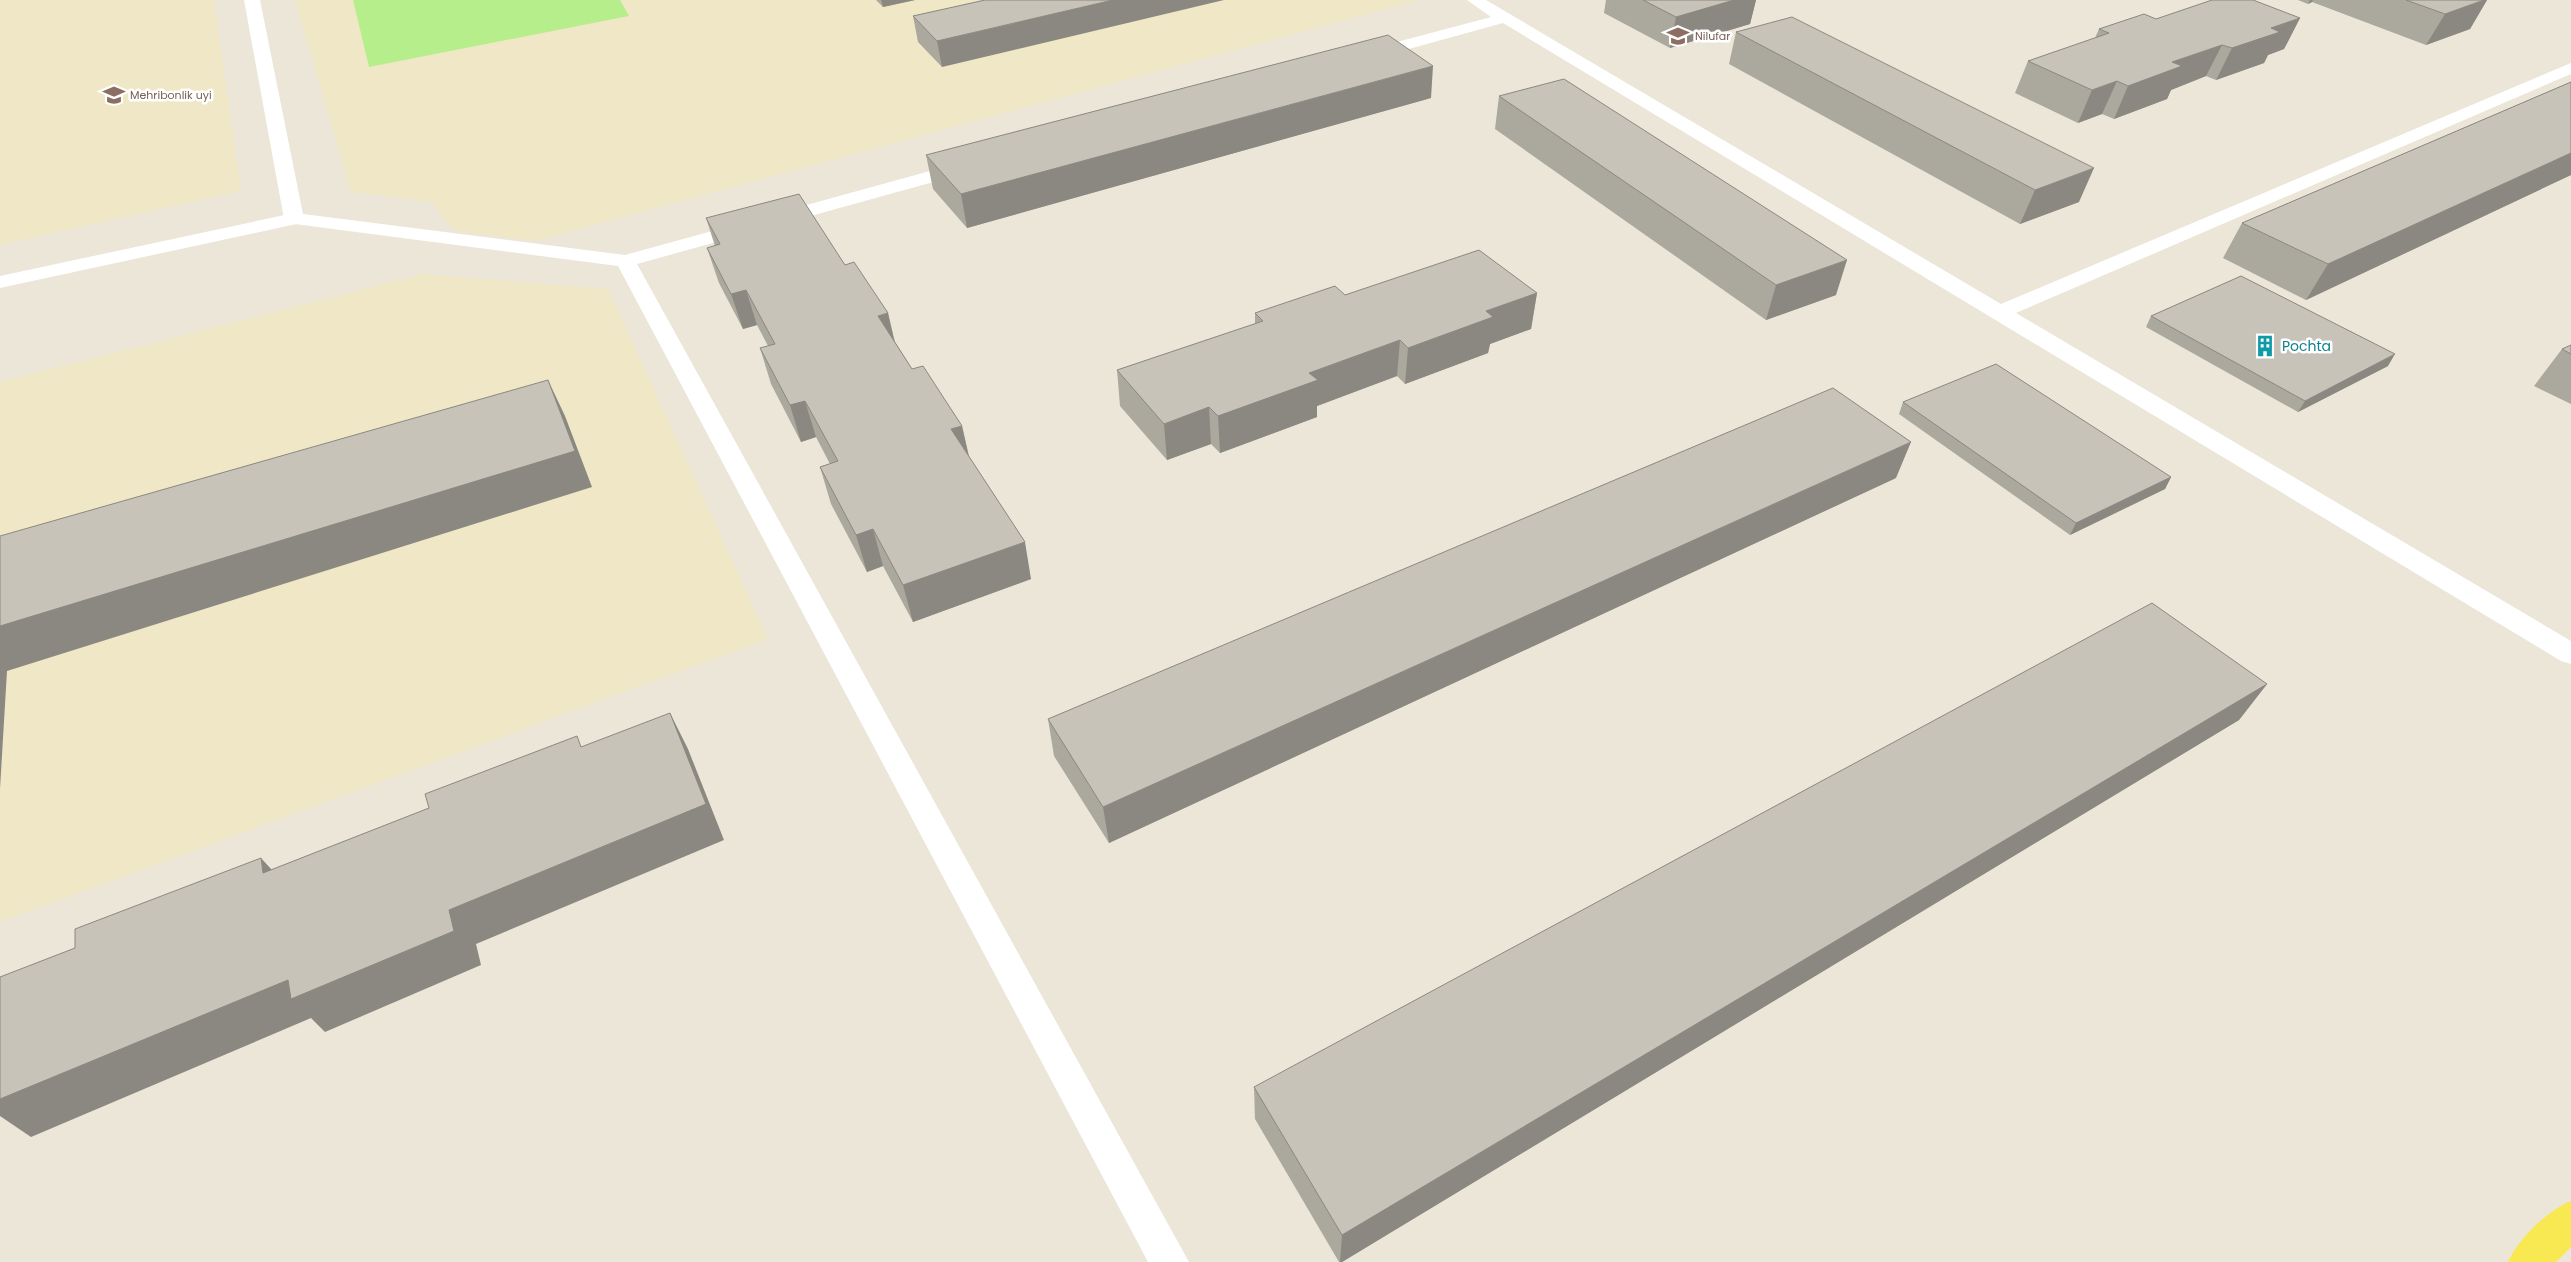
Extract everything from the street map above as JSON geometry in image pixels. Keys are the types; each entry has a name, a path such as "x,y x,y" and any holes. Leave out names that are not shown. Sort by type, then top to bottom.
{"main road":[{"path":"2528,1262 2571,1220"}],"street":[{"path":"252,0 294,219"},
{"path":"1475,0 2571,654"},
{"path":"1351,60 1504,18"},
{"path":"1999,313 2571,68"},
{"path":"0,282 294,219 625,261 979,163"},
{"path":"625,261 1169,1262"}],"shaded area":[{"name":"Mehribonlik uyi","path":"0,0 214,0 241,191 0,245"},
{"path":"295,0 1419,0 534,241 453,230 432,202 351,192"},
{"path":"423,274 608,289 768,639 0,922 0,382"}],"green space":[{"path":"353,0 620,0 629,16 369,67"}],"building":[{"path":"985,0 1113,0 937,41 913,16"},
{"path":"1643,0 1734,0 1676,17"},
{"path":"2212,0 2253,0 2300,18 2271,28 2280,32 2232,48 2222,45 2172,62 2182,66 2128,86 2117,81 2092,90 2028,61 2109,33 2099,29 2144,14 2156,19"},
{"path":"2406,0 2484,0 2445,14"},
{"path":"1792,17 2094,168 2035,190 1736,32"},
{"path":"1388,35 1433,66 961,194 926,155"},
{"path":"1564,79 1847,260 1776,285 1499,96"},
{"path":"2571,82 2571,153 2328,264 2242,223"},
{"path":"799,194 845,265 854,262 888,313 878,316 912,369 923,366 962,426 951,429 1025,542 903,585 873,529 856,535 820,467 838,461 805,401 790,405 760,348 775,344 746,290 731,294 707,248 720,244 706,218"},
{"path":"1479,250 1537,293 1486,311 1493,317 1408,348 1400,340 1309,373 1318,380 1218,416 1209,407 1164,424 1117,370 1263,321 1255,313 1335,286 1345,295"},
{"name":"Pochta","path":"2241,276 2395,354 2305,401 2151,316"},
{"path":"2571,345 2571,354 2562,349"},
{"path":"1996,364 2171,477 2076,523 1903,402"},
{"path":"548,380 575,451 0,626 0,536"},
{"path":"1833,388 1911,442 1103,807 1048,719"},
{"path":"2152,603 2267,684 1342,1235 1254,1087"},
{"path":"670,713 706,804 449,910 454,931 291,999 288,980 0,1099 0,977 75,948 75,929 261,858 263,873 429,808 425,794 577,736 581,747"}],"place":[{"name":"Nilufar","path":"1678,36"},
{"name":"Mehribonlik uyi","path":"114,95"},
{"name":"Pochta","path":"2265,346"}]}
